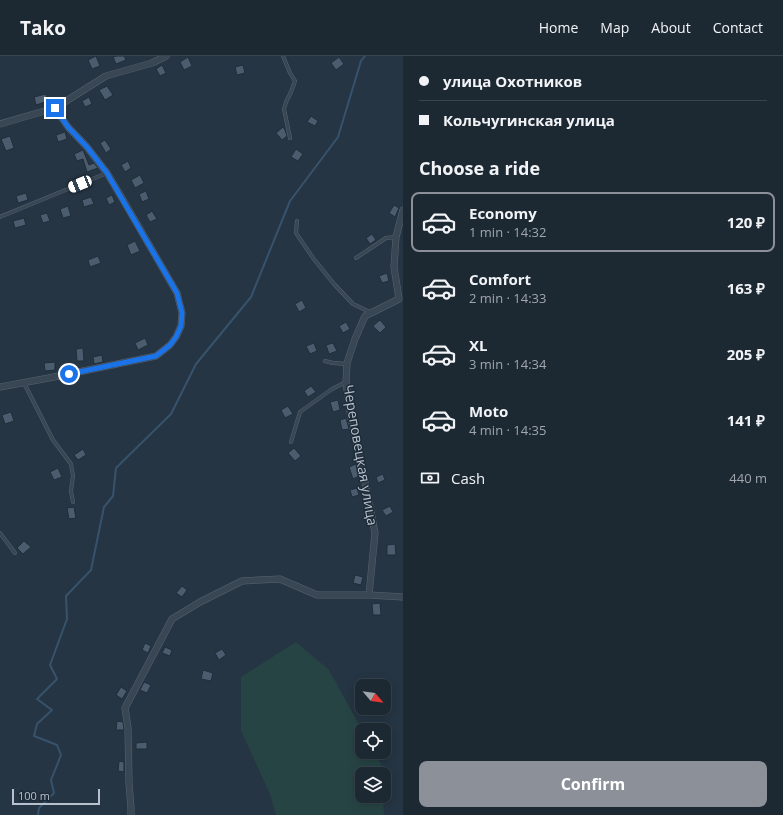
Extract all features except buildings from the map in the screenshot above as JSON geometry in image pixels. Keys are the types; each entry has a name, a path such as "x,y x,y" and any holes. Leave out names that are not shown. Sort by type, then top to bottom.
{"street":[{"path":"0,124 55,108 106,76 152,63 166,56"},
{"path":"0,387 156,356 170,345 181,326 182,313 177,293 107,173 87,147 68,127 55,108"},
{"name":"Череповецкая улица","path":"369,595 375,533 352,419 346,382 347,364 355,339 365,316 401,301 394,268 396,237 403,210"},
{"path":"131,815 128,728 125,708 172,619 200,602 242,582 280,579 317,595 369,595 403,597"}],"lane":[{"path":"283,56 295,81 284,109 290,138"},
{"path":"0,217 107,173"},
{"path":"298,221 296,233 313,258 352,304 372,313"},
{"path":"356,258 386,238 396,237"},
{"path":"324,360 333,363 347,364"},
{"path":"291,442 300,412 332,389 346,382"},
{"path":"24,383 53,440 70,464 73,476 71,491 73,502"},
{"path":"0,533 15,553"}],"green space":[{"path":"296,642 329,670 358,723 355,723 355,759 378,759 382,766 355,767 355,803 383,803 384,815 276,815 270,794 241,731 241,677"}],"waterway":[{"path":"38,815 39,808 54,793 51,780 61,755 57,745 34,736 37,724 52,710 37,699 57,679 50,665 67,619 66,596 91,570 104,507 113,496 116,468 171,414 196,364 251,297 290,201 338,137 361,61 365,56"}],"route":[{"path":"55,108 68,127 87,147 107,173 177,293 182,313 181,326 176,337 170,345 156,356 69,374"}]}
